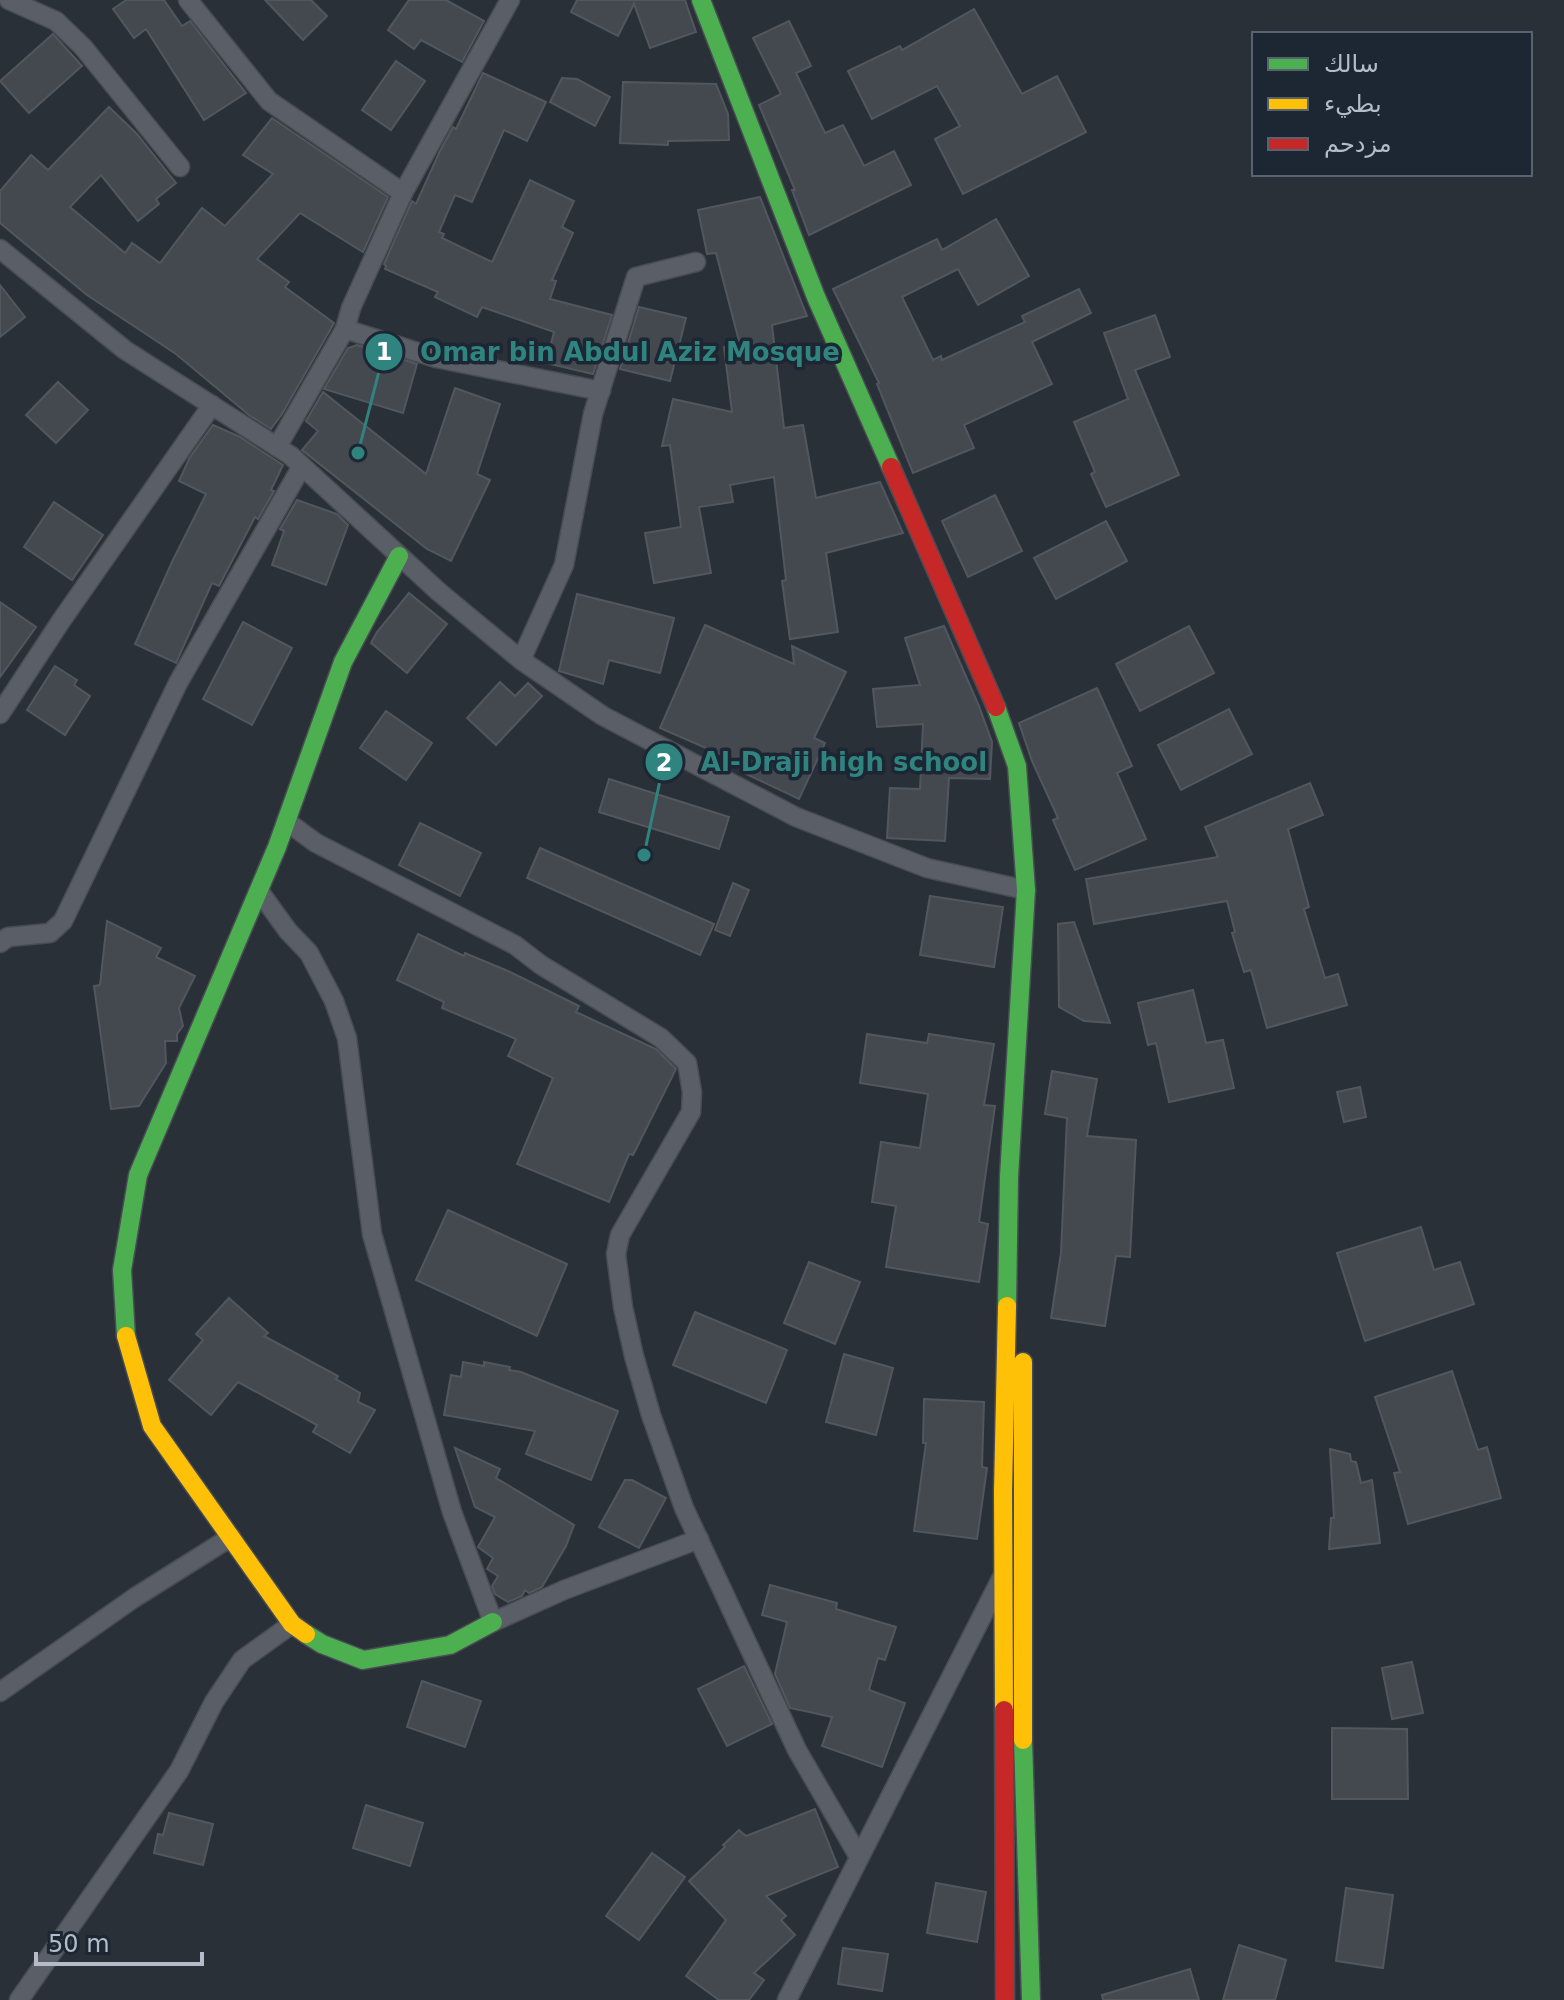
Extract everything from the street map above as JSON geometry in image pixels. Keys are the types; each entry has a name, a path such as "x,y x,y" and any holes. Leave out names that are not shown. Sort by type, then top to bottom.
{"main road":[{"path":"701,0 816,297 921,530 1008,737 1017,766 1026,890 1009,1177 1003,1575 1005,2000"},
{"path":"399,556 343,662 259,891 138,1175 122,1270 127,1344 152,1426 292,1624 322,1644 363,1660 450,1645 493,1622"},
{"path":"1016,1091 1024,1168 1023,1752 1031,2000"}],"street":[{"path":"9,0 56,21 83,47 180,167"},
{"path":"188,0 269,101 403,193"},
{"path":"277,447 345,329 351,308 403,193 510,0"},
{"path":"0,249 125,350 302,466 399,556 521,660 603,716 796,817 927,868 1026,890"},
{"path":"521,660 564,565 593,414 636,277 696,262"},
{"path":"345,329 436,358 601,391"},
{"path":"0,714 212,405"},
{"path":"0,943 8,937 50,933 63,921 178,683 302,466"},
{"path":"286,821 316,843 515,945 541,965 661,1038 687,1063 692,1092 691,1112 620,1235 616,1254 623,1307 651,1415 684,1508 797,1750 859,1857"},
{"path":"259,891 288,931 309,953 334,1001 347,1038 372,1234 452,1512 493,1622 564,1590 699,1539"},
{"path":"0,1692 134,1598 231,1537"},
{"path":"787,2000 1003,1575"},
{"path":"19,2000 179,1771 214,1702 242,1660 292,1624"}],"building":[{"path":"126,0 164,0 182,26 190,21 246,93 204,120 146,29 134,38 113,9"},
{"path":"265,0 311,0 327,16 303,40"},
{"path":"409,0 446,0 484,21 462,62 421,40 414,49 388,30"},
{"path":"577,0 685,0 696,32 650,48 634,4 618,36 571,12"},
{"path":"974,9 1022,94 1057,76 1086,132 963,194 935,139 960,126 937,86 872,119 848,71 900,46 902,50"},
{"path":"789,21 811,66 796,73 825,133 843,125 864,166 894,151 911,185 809,235 792,190 795,190 759,105 781,94 753,38"},
{"path":"53,34 82,66 29,113 0,81"},
{"path":"396,61 425,81 391,130 362,110"},
{"path":"483,73 546,102 527,141 504,130 472,202 455,195 439,232 444,234 442,238 492,262 530,180 574,201 562,227 573,233 552,280 556,281 550,299 612,315 593,374 546,363 554,332 482,307 477,317 435,297 438,292 385,269 384,264 412,201 416,204 440,151 453,127 456,129"},
{"path":"562,78 577,79 610,97 595,126 550,102"},
{"path":"623,82 716,84 728,114 729,140 668,141 668,145 620,143"},
{"path":"109,107 137,134 176,183 156,199 159,204 138,221 101,175 70,207 125,253 132,243 160,263 202,208 225,226 273,174 243,155 272,118 388,197 363,252 300,213 257,259 289,282 285,287 334,323 271,429 249,415 176,354 87,295 0,223 0,191 31,155 48,170"},
{"path":"760,197 807,316 772,325 784,428 803,425 816,498 880,482 903,533 826,553 838,632 790,639 774,477 730,485 733,502 699,507 711,573 654,583 645,533 681,527 670,445 662,446 673,399 732,412 724,347 740,345 716,253 707,254 698,210"},
{"path":"996,219 1029,276 978,305 958,269 902,297 933,360 941,356 942,360 1025,322 1022,316 1079,289 1091,313 1032,342 1052,384 964,425 974,448 913,473 879,383 833,289 937,239 942,250"},
{"path":"0,285 25,317 0,337"},
{"path":"639,307 686,318 670,381 620,369"},
{"path":"1155,315 1170,357 1135,370 1179,475 1106,507 1091,474 1095,472 1074,422 1128,399 1104,333"},
{"path":"357,345 417,364 403,413 324,389 348,348"},
{"path":"58,382 88,410 56,443 26,415"},
{"path":"455,388 500,404 477,474 490,480 451,561 427,549 302,450 318,431 306,421 323,392 426,474"},
{"path":"213,425 240,437 283,465 271,490 274,491 258,519 255,517 219,586 212,583 176,663 135,644 206,494 179,481 190,457"},
{"path":"995,495 1022,551 968,577 942,521"},
{"path":"297,500 337,514 348,525 326,585 272,565 284,531 280,529"},
{"path":"54,502 103,535 72,580 24,547"},
{"path":"1106,521 1127,561 1056,599 1034,558"},
{"path":"409,593 447,624 407,673 371,643"},
{"path":"577,594 674,618 660,673 609,660 603,684 559,671"},
{"path":"0,602 36,627 0,677"},
{"path":"243,622 292,648 252,725 203,699"},
{"path":"705,625 794,664 792,646 846,672 814,738 825,743 799,799 744,773 747,766 660,728"},
{"path":"944,626 992,742 990,779 949,778 945,841 887,838 890,788 920,789 923,724 877,727 873,689 920,685 905,638"},
{"path":"1189,626 1214,673 1140,711 1116,664"},
{"path":"55,666 77,680 74,685 90,696 65,735 27,710"},
{"path":"500,682 515,696 528,683 542,696 496,745 467,718"},
{"path":"1097,688 1132,766 1117,773 1146,839 1075,870 1053,820 1058,818 1032,761 1019,723"},
{"path":"1229,709 1252,754 1181,790 1158,745"},
{"path":"386,711 432,743 406,780 360,748"},
{"path":"609,779 729,817 719,849 599,812"},
{"path":"1310,783 1323,815 1288,829 1309,907 1304,909 1325,978 1338,974 1347,1005 1267,1028 1251,970 1244,972 1232,933 1235,932 1227,901 1094,924 1086,879 1218,857 1205,827"},
{"path":"420,823 481,853 460,896 399,865"},
{"path":"540,848 714,924 700,955 527,878"},
{"path":"733,883 749,890 730,936 715,930"},
{"path":"930,896 1003,907 994,967 920,955"},
{"path":"107,921 161,948 156,957 195,976 179,1008 183,1026 177,1034 177,1041 165,1041 166,1063 139,1106 111,1109 94,986 100,985"},
{"path":"1074,922 1110,1023 1084,1021 1059,1007 1058,924"},
{"path":"418,934 464,956 465,953 508,971 579,1006 576,1012 656,1049 676,1069 633,1155 629,1154 609,1202 517,1164 553,1078 508,1056 516,1039 442,1008 444,1002 397,980"},
{"path":"1193,990 1206,1043 1223,1040 1234,1088 1169,1102 1156,1043 1148,1045 1138,1003"},
{"path":"867,1034 927,1043 929,1034 994,1044 984,1105 995,1106 979,1222 988,1224 979,1282 886,1267 896,1206 872,1202 881,1142 920,1148 928,1094 860,1083"},
{"path":"1052,1071 1097,1079 1087,1136 1136,1140 1130,1257 1116,1256 1105,1326 1051,1318 1061,1253 1067,1118 1045,1114"},
{"path":"1360,1087 1366,1117 1344,1122 1337,1092"},
{"path":"448,1210 567,1264 537,1336 416,1280"},
{"path":"1421,1227 1434,1270 1460,1262 1474,1304 1365,1341 1337,1253"},
{"path":"809,1262 860,1282 835,1344 784,1323"},
{"path":"229,1298 268,1333 264,1336 338,1376 336,1379 360,1393 358,1402 375,1410 350,1453 313,1432 317,1425 238,1382 211,1415 169,1380 203,1340 196,1334"},
{"path":"695,1312 787,1350 766,1403 673,1365"},
{"path":"844,1354 893,1368 876,1435 826,1422"},
{"path":"463,1362 510,1367 509,1370 618,1411 591,1480 526,1454 535,1431 444,1415 451,1375 461,1377"},
{"path":"1452,1371 1478,1450 1487,1447 1501,1498 1408,1524 1394,1473 1400,1472 1375,1397"},
{"path":"924,1399 984,1402 982,1467 987,1468 977,1539 914,1531 926,1443 923,1443"},
{"path":"455,1448 500,1469 496,1478 574,1525 566,1546 542,1587 529,1593 525,1590 522,1596 508,1602 495,1594 492,1586 498,1576 487,1569 493,1558 478,1547 495,1517 475,1507"},
{"path":"1330,1449 1350,1454 1351,1461 1356,1462 1361,1483 1372,1480 1380,1543 1329,1549 1331,1518 1334,1518"},
{"path":"625,1480 632,1480 666,1498 639,1548 599,1527"},
{"path":"770,1585 837,1603 836,1609 896,1627 885,1660 878,1658 869,1690 905,1703 882,1767 822,1746 832,1717 790,1708 775,1674 787,1622 762,1615"},
{"path":"1412,1662 1423,1713 1392,1719 1382,1668"},
{"path":"744,1666 772,1724 727,1746 698,1689"},
{"path":"422,1681 481,1701 465,1747 407,1727"},
{"path":"1332,1728 1407,1729 1408,1799 1332,1799"},
{"path":"366,1805 423,1823 410,1866 353,1848"},
{"path":"815,1809 838,1867 766,1896 786,1916 781,1920 795,1935 754,1973 764,1980 749,2000 719,2000 686,1976 726,1920 689,1881 739,1830 746,1836"},
{"path":"169,1813 213,1824 203,1865 154,1853 158,1834 163,1835"},
{"path":"652,1853 685,1877 639,1940 606,1916"},
{"path":"936,1883 986,1892 977,1942 927,1933"},
{"path":"1346,1888 1393,1895 1383,1968 1336,1961"},
{"path":"1239,1945 1286,1960 1275,2000 1223,2000"},
{"path":"843,1948 888,1954 882,1991 838,1984"},
{"path":"1190,1969 1199,2000 1103,2000 1102,1995"}],"traffic: fast":[{"path":"701,0 816,297 891,467"},
{"path":"126,1336 122,1270 138,1175 277,847 343,662 399,556"},
{"path":"996,707 1017,766 1026,890 1009,1177 1007,1306"},
{"path":"306,1634 322,1644 363,1660 450,1645 493,1622"},
{"path":"1023,1740 1031,2000"}],"traffic: slow":[{"path":"1004,1710 1003,1491 1007,1306"},
{"path":"126,1336 152,1426 292,1624 306,1634"},
{"path":"1023,1362 1023,1740"}],"traffic: jam":[{"path":"891,467 996,707"},
{"path":"1004,1710 1005,2000"}],"place":[{"name":"Omar bin Abdul Aziz Mosque","path":"358,453"},
{"name":"Al-Draji high school","path":"644,855"}]}
